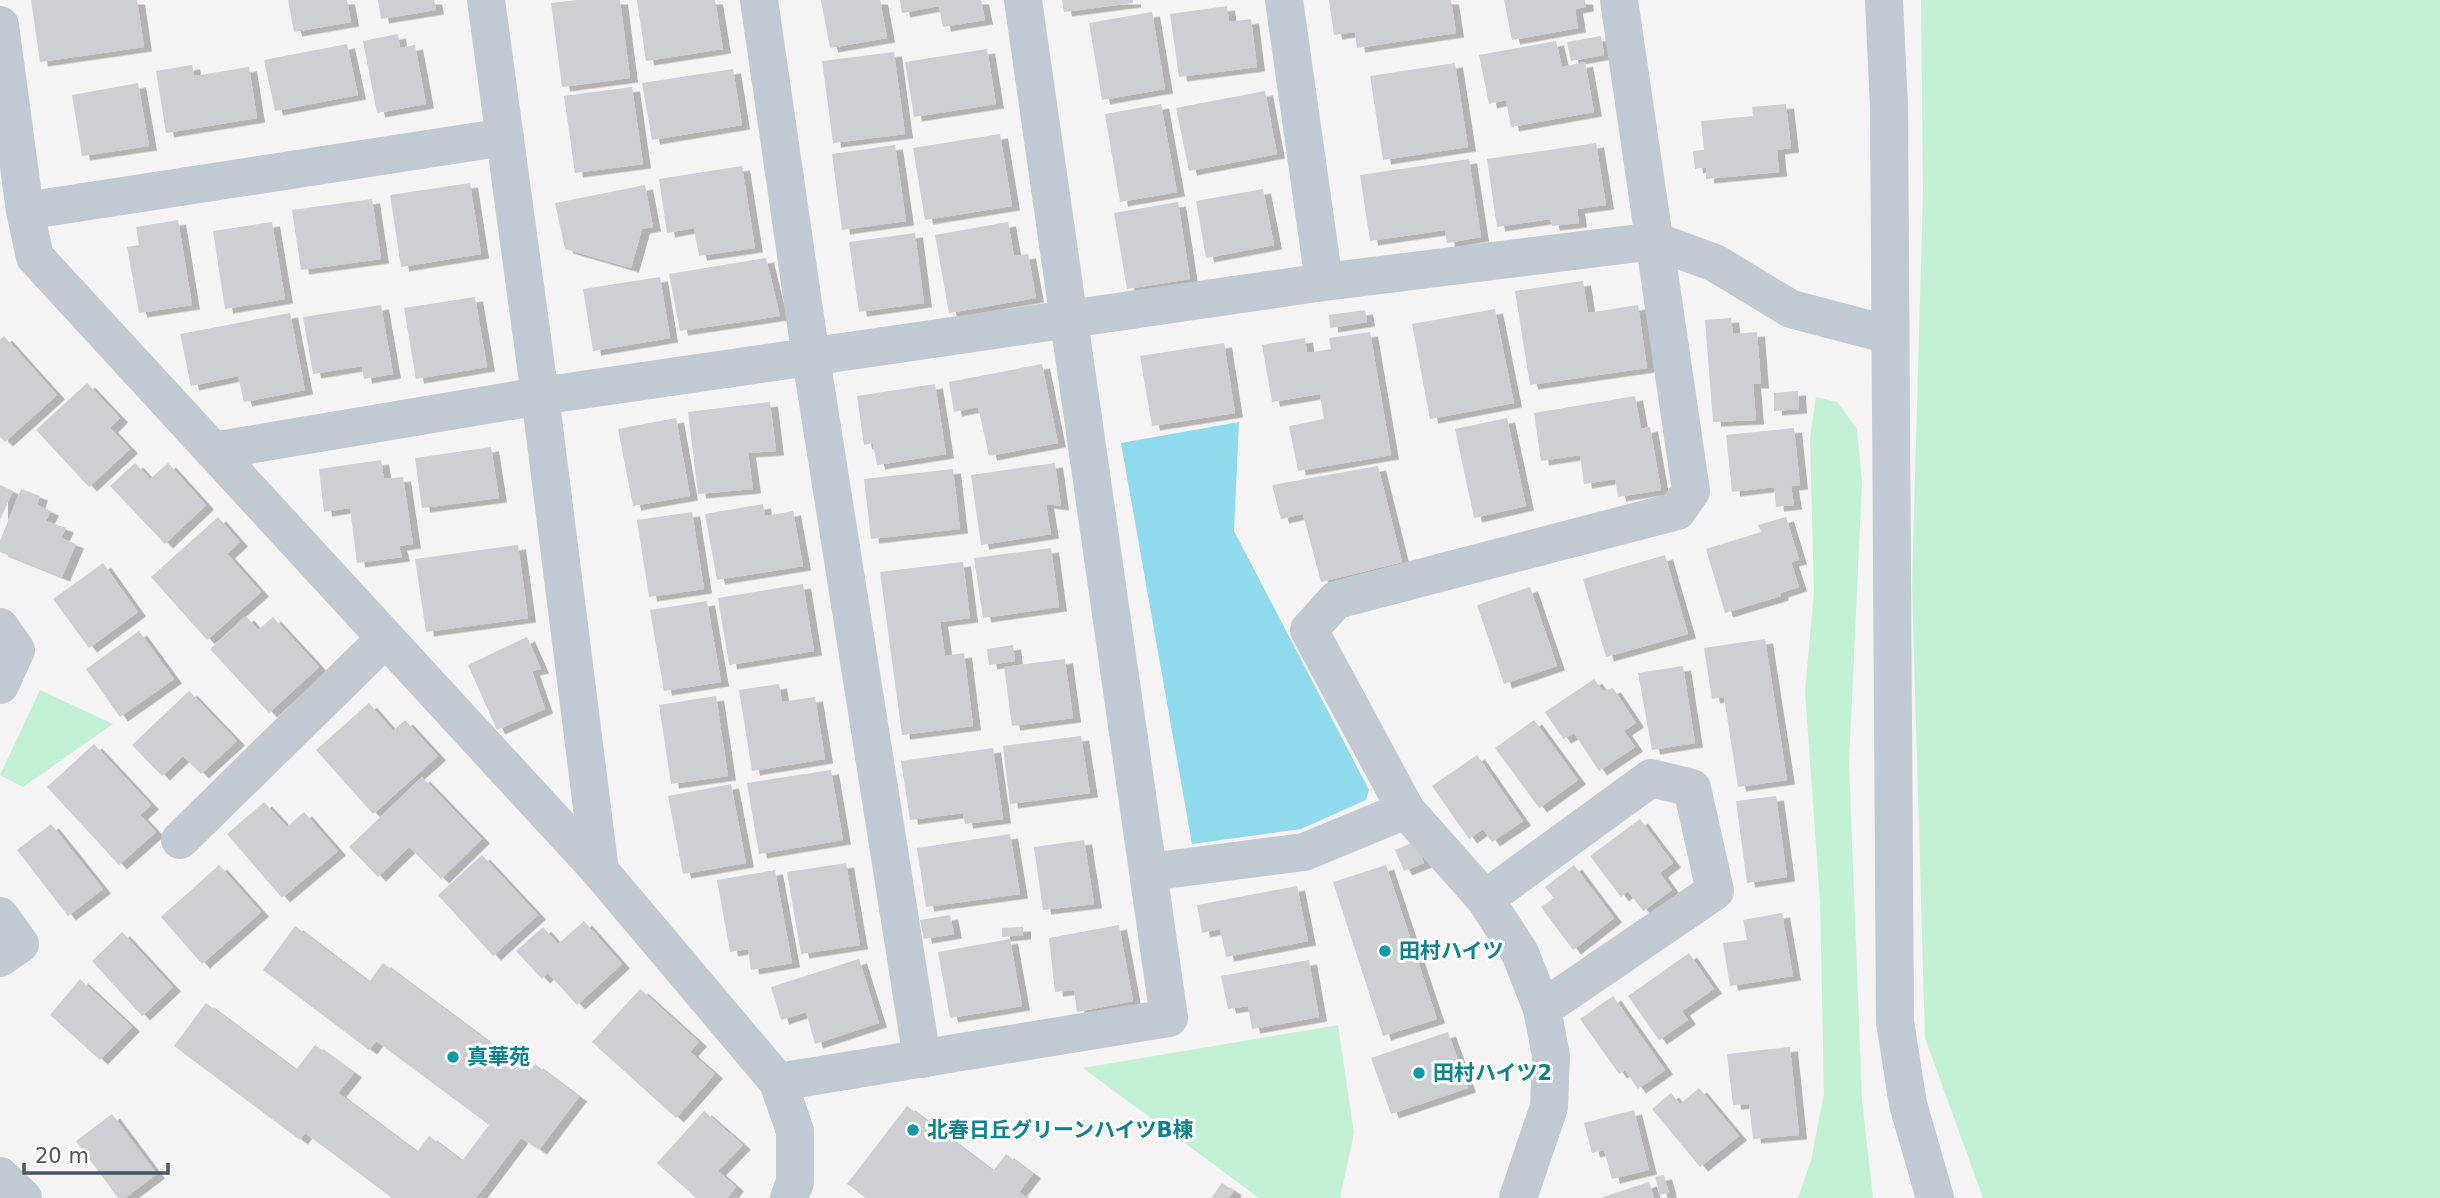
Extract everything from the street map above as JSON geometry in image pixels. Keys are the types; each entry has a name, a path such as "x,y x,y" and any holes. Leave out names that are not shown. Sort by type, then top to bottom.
{"street":[{"path":"486,0 540,396 600,871"},
{"path":"759,0 811,358 922,1059"},
{"path":"778,1082 1169,1017 1023,0"},
{"path":"1284,0 1324,282"},
{"path":"1518,1198 1549,1107 1551,1056 1542,1009 1520,953 1485,899 1406,810 1309,630 1336,600 1677,511 1691,491 1619,0"},
{"path":"1884,0 1889,107 1895,1022 1908,1104 1935,1198"},
{"path":"0,24 25,211 35,257 600,871 778,1082 795,1131 795,1182 789,1198"},
{"path":"25,211 505,137"},
{"path":"213,451 540,396 1324,282 1655,241 1715,263 1791,309 1890,335"},
{"path":"0,627 16,650 0,685"},
{"path":"180,840 386,638"},
{"path":"1485,899 1651,778 1692,788 1715,891 1542,1009"},
{"path":"1149,873 1304,852 1406,810"},
{"path":"0,916 20,944 0,958"},
{"path":"0,1176 23,1198"}],"green space":[{"path":"1921,0 2440,0 2440,1198 1983,1198 1925,1038 1912,586 1923,193"},
{"path":"1816,397 1837,402 1857,429 1862,482 1849,764 1862,1100 1873,1198 1798,1198 1811,1160 1824,1094 1820,901 1805,691 1814,593 1810,438"},
{"path":"40,690 113,724 23,787 0,775"},
{"path":"1338,1025 1354,1133 1340,1198 1259,1198 1083,1068"}],"water":[{"path":"1239,422 1234,531 1369,790 1366,800 1301,829 1192,844 1121,443"}],"building":[{"path":"31,0 137,0 144,47 40,62"},
{"path":"288,0 347,0 351,22 294,32"},
{"path":"378,0 434,0 436,10 381,19"},
{"path":"620,0 630,78 562,87 551,3"},
{"path":"637,0 715,0 723,49 646,61"},
{"path":"821,0 880,0 887,38 830,48"},
{"path":"900,0 981,0 985,20 943,27 939,6 902,13"},
{"path":"1062,0 1133,0 1133,3 1064,12"},
{"path":"1329,0 1451,0 1456,33 1357,48 1355,32 1334,35"},
{"path":"1504,0 1585,0 1586,7 1575,9 1578,28 1512,40"},
{"path":"1227,6 1229,22 1251,19 1257,67 1179,77 1170,14"},
{"path":"1152,12 1165,89 1102,100 1089,23"},
{"path":"398,34 400,48 415,45 426,104 377,113 363,41"},
{"path":"1601,36 1604,55 1571,61 1567,42"},
{"path":"1556,41 1562,67 1585,62 1594,112 1511,127 1506,100 1489,104 1479,55"},
{"path":"347,44 358,95 275,111 264,60"},
{"path":"987,49 996,104 914,117 905,62"},
{"path":"894,52 905,134 833,143 822,61"},
{"path":"1455,63 1468,147 1383,160 1370,76"},
{"path":"192,65 194,76 249,67 257,118 166,133 156,71"},
{"path":"733,69 742,125 652,140 642,83"},
{"path":"138,83 149,146 82,156 72,95"},
{"path":"632,87 643,164 575,173 564,96"},
{"path":"1265,91 1277,154 1189,171 1176,108"},
{"path":"1161,104 1177,192 1120,202 1105,114"},
{"path":"1786,104 1791,148 1777,150 1779,172 1706,179 1706,167 1695,169 1693,151 1704,150 1701,121 1753,116 1752,107"},
{"path":"1000,134 1012,206 925,220 913,148"},
{"path":"1596,143 1606,205 1577,209 1579,223 1552,226 1550,219 1497,227 1487,159"},
{"path":"895,145 906,221 842,230 832,154"},
{"path":"1469,159 1481,237 1447,243 1445,230 1370,241 1360,175"},
{"path":"742,166 755,248 699,256 694,228 667,233 659,179"},
{"path":"470,183 481,254 401,267 390,195"},
{"path":"645,185 653,227 642,229 631,268 565,249 555,203"},
{"path":"1263,189 1274,245 1206,258 1196,201"},
{"path":"372,199 381,259 301,270 292,210"},
{"path":"1178,202 1190,279 1127,289 1114,213"},
{"path":"178,220 192,305 139,313 127,247 139,245 136,227"},
{"path":"272,222 285,299 225,309 213,231"},
{"path":"1008,222 1014,256 1028,254 1036,298 949,313 935,235"},
{"path":"915,233 924,303 859,312 849,242"},
{"path":"766,258 780,316 680,331 669,274"},
{"path":"660,277 670,338 593,351 583,289"},
{"path":"1583,281 1588,313 1638,305 1647,368 1530,385 1515,291"},
{"path":"475,297 487,367 416,379 404,308"},
{"path":"381,305 393,374 364,379 362,366 313,374 303,317"},
{"path":"1495,309 1514,403 1430,419 1412,324"},
{"path":"1365,310 1367,322 1330,328 1329,315"},
{"path":"290,313 305,390 244,402 238,376 191,386 180,334"},
{"path":"1731,318 1733,334 1757,332 1761,384 1753,384 1756,420 1713,422 1705,320"},
{"path":"1370,332 1391,455 1298,471 1289,426 1324,419 1320,394 1272,402 1262,345 1305,338 1307,353 1331,349 1329,338"},
{"path":"4,336 57,395 5,442 0,437 0,340"},
{"path":"1224,343 1235,413 1152,426 1140,356"},
{"path":"1042,364 1058,443 989,456 978,407 954,412 949,382"},
{"path":"87,383 120,418 110,428 130,449 89,487 36,430"},
{"path":"935,384 946,454 877,465 873,443 864,445 857,396"},
{"path":"1798,391 1799,409 1774,411 1774,393"},
{"path":"1635,396 1641,429 1650,427 1661,490 1618,497 1615,479 1584,484 1580,455 1541,461 1534,413"},
{"path":"770,402 776,451 748,453 753,489 698,494 688,412"},
{"path":"676,418 690,496 633,506 618,429"},
{"path":"1507,418 1526,506 1474,518 1455,429"},
{"path":"1794,428 1800,485 1791,486 1794,505 1776,507 1774,487 1732,492 1726,435"},
{"path":"491,447 499,498 422,508 415,458"},
{"path":"381,460 384,479 403,477 413,544 399,546 402,557 357,563 350,508 324,512 319,469"},
{"path":"135,463 150,479 168,463 206,505 165,544 110,486"},
{"path":"1055,463 1061,506 1046,504 1051,534 981,545 971,475"},
{"path":"1378,466 1402,562 1321,582 1303,514 1281,519 1272,485"},
{"path":"953,469 960,529 871,539 864,479"},
{"path":"0,485 13,491 0,520"},
{"path":"21,489 40,496 37,505 51,511 46,521 66,528 61,538 76,544 62,577 0,552 0,541"},
{"path":"763,504 765,516 793,511 803,566 717,580 705,514"},
{"path":"692,512 704,589 649,597 637,520"},
{"path":"218,517 240,542 227,554 261,592 207,640 151,577"},
{"path":"1786,517 1799,560 1791,562 1799,587 1780,593 1781,596 1725,613 1706,549 1761,532 1758,525"},
{"path":"518,545 528,618 426,632 415,559"},
{"path":"1051,548 1059,607 983,618 974,558"},
{"path":"1665,555 1688,634 1606,657 1583,579"},
{"path":"963,562 970,618 940,622 945,656 964,653 973,726 902,735 880,572"},
{"path":"103,563 138,612 89,648 53,599"},
{"path":"803,584 814,651 729,665 718,598"},
{"path":"1530,587 1557,666 1504,684 1477,605"},
{"path":"707,601 721,682 664,691 650,610"},
{"path":"246,616 258,630 273,617 319,667 269,713 210,649"},
{"path":"139,631 174,679 120,717 86,669"},
{"path":"527,637 541,669 532,671 545,709 497,730 468,665"},
{"path":"1765,639 1787,780 1738,787 1724,697 1712,699 1704,648"},
{"path":"1013,645 1015,661 989,665 987,649"},
{"path":"1065,659 1073,718 1012,726 1004,667"},
{"path":"1683,666 1695,743 1652,750 1638,673"},
{"path":"1594,679 1603,691 1613,688 1636,723 1624,731 1635,747 1599,771 1574,733 1563,739 1545,712"},
{"path":"779,684 782,702 815,697 825,759 752,771 739,690"},
{"path":"189,691 237,741 201,774 183,756 162,776 132,745"},
{"path":"716,696 728,776 671,784 659,705"},
{"path":"369,703 393,731 405,720 438,756 373,814 316,750"},
{"path":"1534,720 1578,780 1539,808 1495,748"},
{"path":"1081,736 1090,793 1010,804 1003,746"},
{"path":"94,744 151,805 140,815 156,832 119,865 47,787"},
{"path":"993,748 1003,819 965,824 963,813 910,820 901,761"},
{"path":"1477,755 1523,821 1492,842 1483,829 1469,839 1432,786"},
{"path":"831,770 843,840 759,854 747,783"},
{"path":"422,777 482,839 441,879 409,847 378,877 349,847"},
{"path":"731,784 746,863 683,874 668,796"},
{"path":"1776,796 1787,877 1747,883 1736,801"},
{"path":"264,802 287,827 304,812 338,851 282,898 227,834"},
{"path":"1640,819 1673,863 1660,873 1672,890 1643,911 1628,891 1621,897 1590,856"},
{"path":"51,824 103,889 68,916 17,850"},
{"path":"1010,834 1020,894 926,907 917,848"},
{"path":"1084,840 1094,904 1043,910 1034,847"},
{"path":"1416,841 1424,863 1404,871 1395,850"},
{"path":"482,855 538,915 493,956 438,895"},
{"path":"846,863 860,945 801,954 787,872"},
{"path":"219,865 261,912 202,964 161,917"},
{"name":"田村ハイツ","path":"1386,865 1437,1019 1383,1036 1333,882"},
{"path":"1574,865 1614,918 1573,950 1541,907 1554,898 1545,887"},
{"path":"775,870 792,963 751,970 748,949 730,952 717,880"},
{"path":"1297,886 1308,941 1226,957 1220,929 1202,933 1197,905"},
{"path":"1782,913 1793,976 1730,986 1723,943 1747,940 1743,920"},
{"path":"950,915 954,934 924,939 920,920"},
{"path":"584,921 622,964 577,1005 548,973 542,979 516,951 543,927 558,944"},
{"path":"1119,925 1133,1001 1077,1012 1074,990 1055,992 1049,938"},
{"name":"真華苑","path":"295,926 369,982 383,963 529,1072 535,1064 579,1097 539,1150 521,1138 476,1198 392,1198 305,1133 300,1140 174,1046 206,1003 296,1070 315,1045 354,1073 338,1093 417,1152 429,1136 462,1161 489,1125 376,1041 369,1050 263,970"},
{"path":"1023,927 1023,935 1002,937 1002,928"},
{"path":"122,932 173,987 142,1016 92,961"},
{"path":"1010,939 1022,1006 950,1018 938,952"},
{"path":"1689,953 1714,989 1682,1011 1688,1020 1659,1040 1628,996"},
{"path":"859,959 879,1023 815,1044 806,1012 781,1020 771,987"},
{"path":"1309,960 1319,1017 1252,1029 1248,1006 1228,1009 1221,976"},
{"path":"80,979 132,1027 100,1060 50,1015"},
{"path":"640,989 699,1042 690,1052 715,1074 676,1118 592,1042"},
{"path":"1613,996 1665,1070 1638,1089 1625,1070 1619,1074 1580,1019"},
{"name":"田村ハイツ2","path":"1448,1032 1468,1088 1391,1114 1371,1058"},
{"path":"1790,1047 1799,1135 1753,1139 1749,1104 1733,1105 1727,1054"},
{"path":"1699,1088 1739,1136 1700,1167 1652,1109 1671,1093 1680,1104"},
{"name":"北春日丘グリーンハイツB棟","path":"907,1106 993,1171 1006,1154 1033,1174 1019,1192 1027,1198 866,1198 847,1184"},
{"path":"1634,1110 1649,1170 1612,1179 1604,1150 1592,1153 1584,1123"},
{"path":"704,1111 743,1145 718,1171 736,1187 727,1198 696,1198 657,1163"},
{"path":"112,1114 157,1174 125,1198 118,1198 76,1141"},
{"path":"1664,1175 1669,1193 1660,1195 1655,1177"},
{"path":"1649,1182 1654,1198 1603,1198 1603,1197"},
{"path":"1222,1183 1234,1191 1228,1198 1211,1198"}],"place":[{"name":"田村ハイツ","path":"1385,951"},
{"name":"真華苑","path":"453,1057"},
{"name":"田村ハイツ2","path":"1419,1073"},
{"name":"北春日丘グリーンハイツB棟","path":"913,1130"}]}
